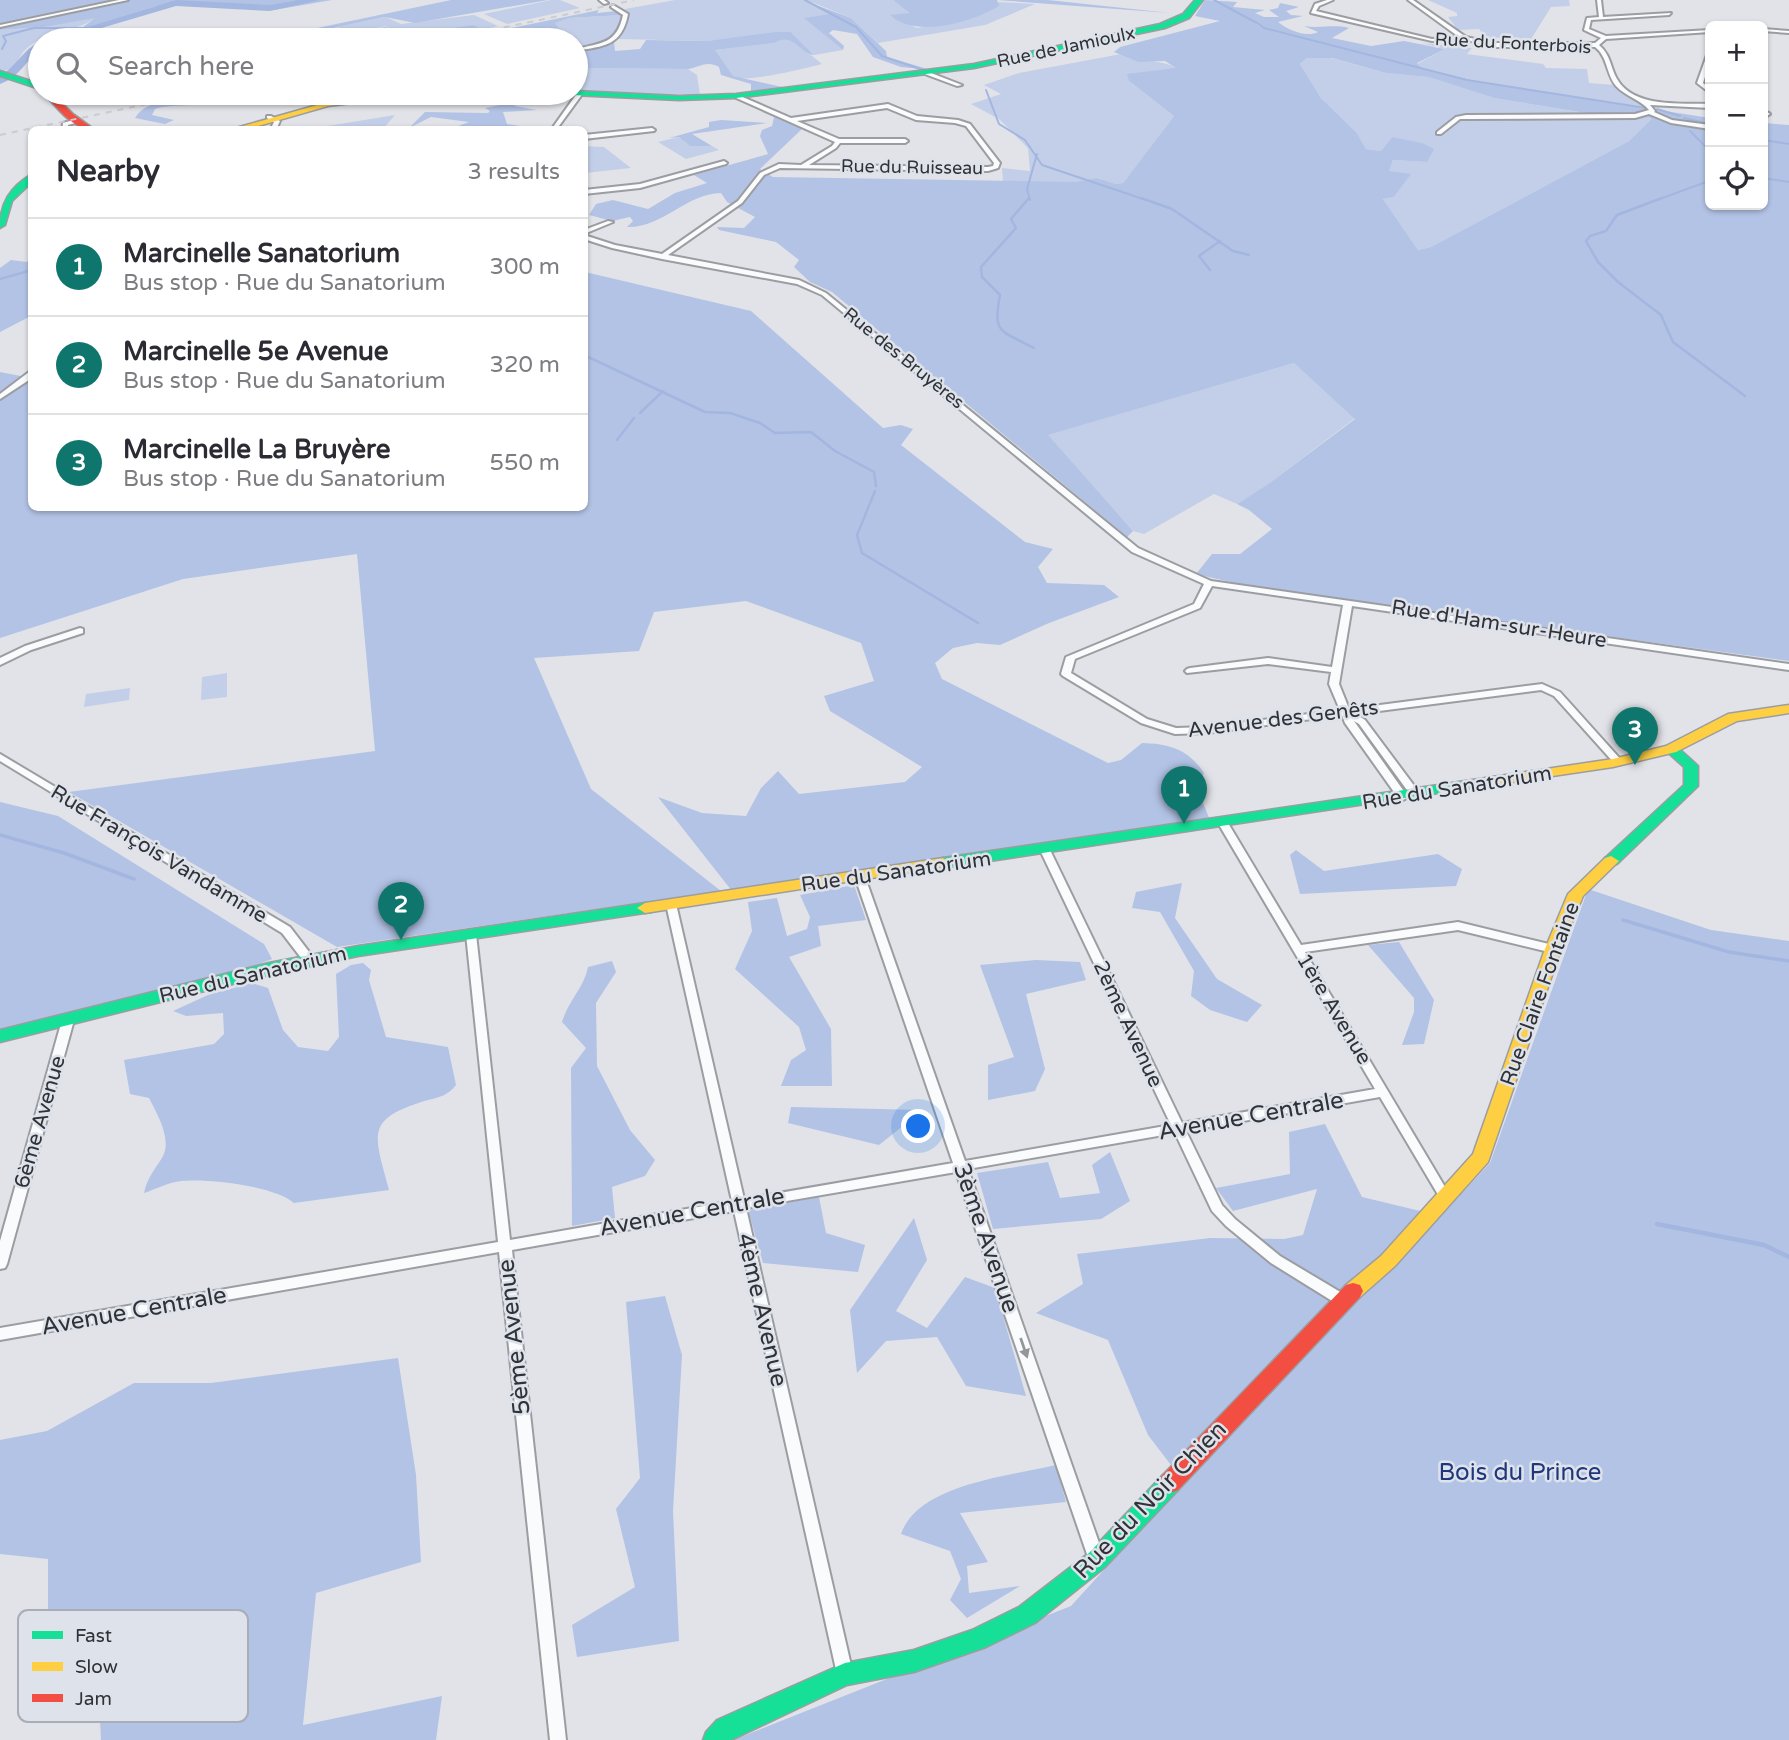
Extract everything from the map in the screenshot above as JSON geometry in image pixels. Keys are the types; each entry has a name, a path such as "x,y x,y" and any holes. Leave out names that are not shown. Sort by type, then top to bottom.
{"street":[{"path":"0,26 126,0"},
{"name":"Rue de Jamioulx","path":"588,94 736,96 924,72 1062,49 1162,26 1186,16 1199,0"},
{"name":"Rue du Fonterbois","path":"1331,0 1317,5 1313,12 1423,38 1464,38 1486,45 1596,45 1606,53 1619,86 1647,103"},
{"path":"1409,0 1464,38"},
{"path":"1600,0 1601,16"},
{"path":"588,47 614,41 622,34 626,14 613,6"},
{"path":"1669,14 1601,16 1589,19 1584,27 1605,38 1705,31"},
{"path":"1768,30 1789,32"},
{"path":"1596,45 1605,38"},
{"path":"1705,69 1700,83 1705,87"},
{"name":"Rue de Jamioulx","path":"924,72 959,85"},
{"path":"5,74 28,83"},
{"path":"736,96 838,141 905,141"},
{"path":"1651,113 1647,103 1705,106"},
{"path":"59,105 77,125"},
{"path":"271,123 327,105"},
{"path":"555,126 569,105"},
{"name":"Rue du Ruisseau","path":"791,120 888,106 916,118 956,121 968,125 998,163 996,167 988,169 804,164"},
{"path":"1438,133 1463,117 1635,116 1651,113 1671,121 1705,126"},
{"path":"588,137 652,130"},
{"path":"662,257 740,202 766,170 804,164 834,147 838,141"},
{"path":"588,192 640,186 724,163"},
{"path":"0,225 8,200 16,188 28,180"},
{"name":"Rue des Bruyères","path":"588,232 610,222"},
{"name":"Rue des Bruyères","path":"588,235 662,257 799,282 824,294 1135,550 1209,583"},
{"path":"0,397 28,377"},
{"name":"Rue d'Ham-sur-Heure","path":"1209,583 1789,667"},
{"name":"Avenue des Genêts","path":"1209,583 1197,606 1071,657 1066,674 1143,721 1175,732 1542,687 1557,694 1618,762"},
{"path":"1348,602 1334,684 1348,712 1362,722 1409,796"},
{"path":"0,662 28,648 80,631"},
{"path":"1190,671 1268,661 1336,670"},
{"name":"Rue du Sanatorium","path":"0,1036 309,960 1409,796 1618,762 1671,749 1734,717 1789,709"},
{"name":"Rue Claire Fontaine","path":"1444,1195 1481,1157 1553,949 1576,894 1691,786 1691,766 1671,749"},
{"name":"Rue François Vandamme","path":"0,757 286,930 309,960"},
{"name":"1ère Avenue","path":"1223,824 1444,1195"},
{"name":"2ème Avenue","path":"1045,850 1217,1208 1234,1227 1286,1268 1342,1300"},
{"name":"3ème Avenue","path":"860,877 1097,1560"},
{"name":"4ème Avenue","path":"671,904 845,1674"},
{"path":"1298,949 1458,926 1553,949"},
{"name":"5ème Avenue","path":"471,934 558,1740"},
{"name":"6ème Avenue","path":"0,1264 68,1020"},
{"name":"Avenue Centrale","path":"0,1334 1384,1092"},
{"name":"Rue du Noir Chien","path":"715,1740 726,1728 845,1674 914,1661 978,1639 1027,1615 1097,1560 1342,1300 1388,1261 1444,1195"}],"shaded area":[{"path":"560,0 580,8 507,24 484,14"},
{"path":"675,0 893,0 911,13 891,16 917,28 972,18 997,2 1035,4 985,25 878,43 851,18 809,1 830,14 805,18 843,50 814,55 791,32 707,41 618,39 628,15 625,9"},
{"path":"1428,0 1569,0 1570,6 1551,7 1531,39 1481,37 1483,34 1479,29 1458,30 1448,17 1457,16 1457,13"},
{"path":"474,15 498,26 338,27 386,17 401,24"},
{"path":"622,15 620,30 614,39 588,45 588,28 558,28 554,23 569,18"},
{"path":"97,17 73,28 30,28"},
{"path":"28,28 28,47 14,68 0,72 0,30"},
{"path":"780,39 791,39 822,64 777,74 741,78 728,72 715,50 774,43"},
{"path":"1422,43 1472,48 1467,54 1543,64 1546,68 1587,69 1589,83 1615,85 1649,108 1492,84 1422,69 1417,64 1445,49"},
{"path":"1121,54 1164,63 1178,69 1129,81 1174,116 1123,183 1116,184 1097,178 1075,182 1003,182 1002,168 1030,171 1028,148 999,119 971,104 1001,94 984,85 1019,73"},
{"path":"1307,58 1331,58 1386,73 1430,77 1494,98 1597,115 1649,116 1653,119 1629,141 1431,247 1418,250 1383,199 1394,197 1410,175 1389,171 1393,160 1427,162 1405,140 1392,137 1381,151 1366,149 1357,133 1321,98 1300,64"},
{"path":"588,68 688,69 697,75 700,95 588,92"},
{"path":"395,115 386,126 327,126"},
{"path":"679,137 690,146 712,146 719,150 686,159 658,142"},
{"path":"588,146 604,147 631,168 588,173"},
{"path":"1294,363 1355,418 1271,482 1237,504 1214,494 1144,534 1133,531 1047,435"},
{"path":"227,673 227,697 201,700 202,677"},
{"path":"130,688 129,700 84,707 86,694"}],"green space":[{"path":"0,0 332,0 274,10 199,3 153,7 92,28 82,28 95,18 45,27 0,30"},
{"path":"451,0 548,0 415,23 385,17 333,28 317,28"},
{"path":"893,0 997,0 999,6 974,18 929,27 901,22 890,15 910,13"},
{"path":"997,0 1048,0 1170,13"},
{"path":"1205,0 1237,2 1233,7 1265,10 1255,13 1264,17 1279,17 1269,10 1278,8 1280,3 1299,7 1286,11 1291,15 1303,16 1278,22 1297,32 1318,32 1304,26 1343,27 1349,28 1332,38 1371,46 1404,41 1445,49 1417,63 1422,69 1492,84 1705,117 1705,210 1768,210 1768,123 1789,125 1789,661 1260,589 1196,574 1212,554 1240,554 1272,529 1237,504 1355,419 1294,363 1048,435 1133,531 1127,537 832,292 810,282 794,267 799,260 776,242 719,230 717,227 744,228 755,217 727,202 721,193 696,199 640,226 627,227 633,221 630,217 612,221 589,215 596,204 613,200 648,209 675,193 707,183 694,175 768,154 760,136 762,130 772,126 774,117 802,129 760,169 773,177 1074,182 1097,178 1116,184 1123,183 1174,116 1129,81 1127,74 1176,68 1165,61 1139,62 1114,52 1120,47 1220,21 1195,16","holes":["1307,58 1332,58 1386,73 1429,77 1494,98 1598,115 1644,114 1652,119 1629,141 1431,247 1418,250 1383,199 1394,197 1411,174 1389,171 1393,160 1427,162 1434,149 1422,143 1392,137 1381,151 1366,149 1357,133 1321,98 1300,64"]},
{"path":"805,1 851,18 886,51 887,57 931,70 901,67 873,57 857,34 833,30 829,33 844,46 843,50 804,18 829,14"},
{"path":"599,10 597,13 618,11 622,15 569,18 555,23 559,28 511,28"},
{"path":"474,25 479,28 454,28"},
{"path":"791,32 814,55 786,40 715,50 733,76 787,88 751,92 751,84 721,75 719,67 711,64 688,69 588,68 588,49 614,42 615,51 640,49 646,40 707,41"},
{"path":"188,105 155,109 152,115 174,120 165,124 135,118 148,106"},
{"path":"514,105 537,110 503,112 507,124 520,126 458,126 469,122 431,117 411,126 425,112 490,111 485,108"},
{"path":"721,120 767,123 692,134 712,146 690,146 679,137 669,138 709,127 709,122"},
{"path":"11,260 27,262 28,318 0,332 0,268"},
{"path":"588,273 751,311 883,428 901,425 913,429 901,445 1025,542 1053,549 1038,567 1047,583 1104,585 1119,597 1000,645 977,643 953,648 935,663 942,679 1108,763 1121,760 1142,743 1178,749 1192,758 1204,773 1196,786 1210,820 732,891 658,797 702,813 746,816 761,788 778,771 799,794 905,782 922,767 830,711 824,696 874,681 861,643 746,601 654,612 639,651 534,658 591,789 721,891 337,947 69,792 375,751 357,554 183,579 0,638 0,372 28,377 28,511 588,511"},
{"path":"0,802 58,816 264,944 272,959 229,976 0,1031"},
{"path":"1296,850 1324,871 1438,854 1462,869 1456,886 1300,894 1290,855"},
{"path":"1182,883 1175,918 1217,979 1262,1005 1247,1022 1210,1010 1191,996 1194,971 1160,912 1132,908 1136,892"},
{"path":"854,885 866,920 818,926 821,946 789,957 831,1029 832,1086 781,1086 791,1060 806,1050 799,1027 735,969 752,931 748,902 777,898 787,936 807,929 810,917 800,895"},
{"name":"Bois du Prince","path":"1588,889 1711,930 1789,941 1789,1740 733,1740 1071,1606 1184,1482 1148,1435 1108,1340 1036,1313 1083,1284 1077,1254 1210,1238 1284,1239 1303,1235 1317,1189 1233,1211 1216,1188 1290,1174 1289,1132 1325,1124 1362,1197 1441,1216 1490,1163"},
{"path":"1399,942 1434,1000 1424,1044 1402,1045 1414,1012 1414,998 1368,945"},
{"path":"1036,960 1080,962 1086,980 1026,994 1045,1069 1035,1091 988,1100 988,1065 1014,1057 980,965"},
{"path":"612,961 616,972 596,1003 597,1066 630,1130 655,1160 645,1176 612,1187 615,1218 572,1226 571,1068 586,1048 562,1022 588,967"},
{"path":"363,963 371,970 369,980 386,1037 448,1047 456,1085 444,1095 407,1107 384,1122 378,1141 389,1190 294,1203 285,1197 257,1188 193,1180 172,1183 144,1193 165,1151 165,1135 149,1098 130,1094 124,1060 214,1044 224,1034 223,1013 186,1016 173,1011 208,995 252,983 268,988 283,1030 298,1047 328,1051 339,1037 336,974 351,965"},
{"path":"791,1107 923,1110 879,1145 788,1123"},
{"path":"1110,1152 1130,1201 1101,1219 993,1229 977,1173 1048,1162 1060,1198 1100,1193 1092,1165"},
{"path":"819,1197 826,1233 865,1245 858,1272 763,1263 748,1210"},
{"path":"914,1218 927,1260 896,1311 927,1328 965,1277 995,1288 1026,1396 966,1386 937,1337 886,1341 857,1373 850,1310"},
{"path":"665,1296 682,1355 673,1511 679,1641 577,1657 572,1625 635,1587 616,1509 640,1478 626,1302"},
{"path":"398,1358 416,1475 421,1562 316,1593 303,1725 442,1696 436,1740 101,1740 100,1722 248,1722 248,1610 48,1610 48,1559 0,1554 0,1440 47,1431 134,1383 211,1383"},
{"path":"1056,1465 1066,1502 960,1513 988,1562 967,1566 969,1593 1020,1586 967,1618 950,1600 961,1579 950,1551 901,1534 911,1517 945,1493 991,1478"}],"waterway":[{"path":"296,0 301,3"},
{"path":"92,28 176,3 270,8 315,0"},
{"path":"805,0 856,27 882,56 923,70"},
{"path":"1214,0 1257,23"},
{"path":"1259,24 1264,28 1467,80 1646,108"},
{"path":"34,28 88,28"},
{"path":"2,49 6,41 3,36 28,30"},
{"path":"0,81 19,69 28,54"},
{"path":"986,90 999,124 1025,140 1036,157"},
{"path":"1657,109 1680,116"},
{"path":"1684,118 1705,123"},
{"path":"1690,131 1706,147"},
{"path":"1768,141 1789,144"},
{"path":"1030,200 1027,189 1036,157"},
{"path":"1036,157 1042,165 1146,200"},
{"path":"1768,179 1789,182"},
{"path":"1657,200 1705,182"},
{"path":"1029,198 1011,219 1016,228 981,267 982,277 1000,295 997,318 1002,330 1034,348"},
{"path":"1141,198 1172,209 1219,242"},
{"path":"1662,198 1617,215 1606,231 1590,236 1586,241 1598,262 1618,282 1661,315 1673,342 1745,396"},
{"path":"1210,270 1199,256 1219,242"},
{"path":"1219,242 1233,251 1249,255"},
{"path":"0,279 28,271"},
{"path":"588,357 662,392"},
{"path":"640,413 662,392"},
{"path":"662,392 705,412 730,413 760,423 775,433 811,432 835,451 874,472 876,486"},
{"path":"617,440 634,418"},
{"path":"875,491 857,535 862,553 978,623"},
{"path":"0,835 64,853 134,879"},
{"path":"1623,920 1729,952 1789,961"},
{"path":"1657,1224 1764,1245 1789,1257"}],"railway":[{"path":"502,28 634,0"},
{"path":"43,126 142,105"},
{"path":"0,135 28,129"}],"traffic: fast":[{"path":"588,94 679,98 736,96 974,66 1162,26 1186,16 1199,0"},
{"path":"0,73 28,83"},
{"path":"0,225 8,200 28,181"},
{"path":"1611,861 1691,786 1691,766 1671,749"},
{"path":"943,863 1479,783"},
{"path":"0,1036 269,969 358,951 645,908"},
{"path":"715,1740 726,1728 845,1674 914,1661 978,1639 1027,1615 1097,1560 1170,1483"}],"traffic: slow":[{"path":"248,126 324,105"},
{"path":"1479,783 1613,763 1671,749 1733,717 1789,709"},
{"path":"1353,1291 1388,1261 1481,1157 1553,949 1576,894 1611,861"},
{"path":"645,908 943,863"}],"traffic: jam":[{"path":"59,105 85,126"},
{"path":"1170,1483 1353,1291"}],"place":[{"name":"Marcinelle La Bruyère","path":"1635,765"},
{"name":"Marcinelle Sanatorium","path":"1184,824"},
{"name":"Marcinelle 5e Avenue","path":"401,940"}]}
